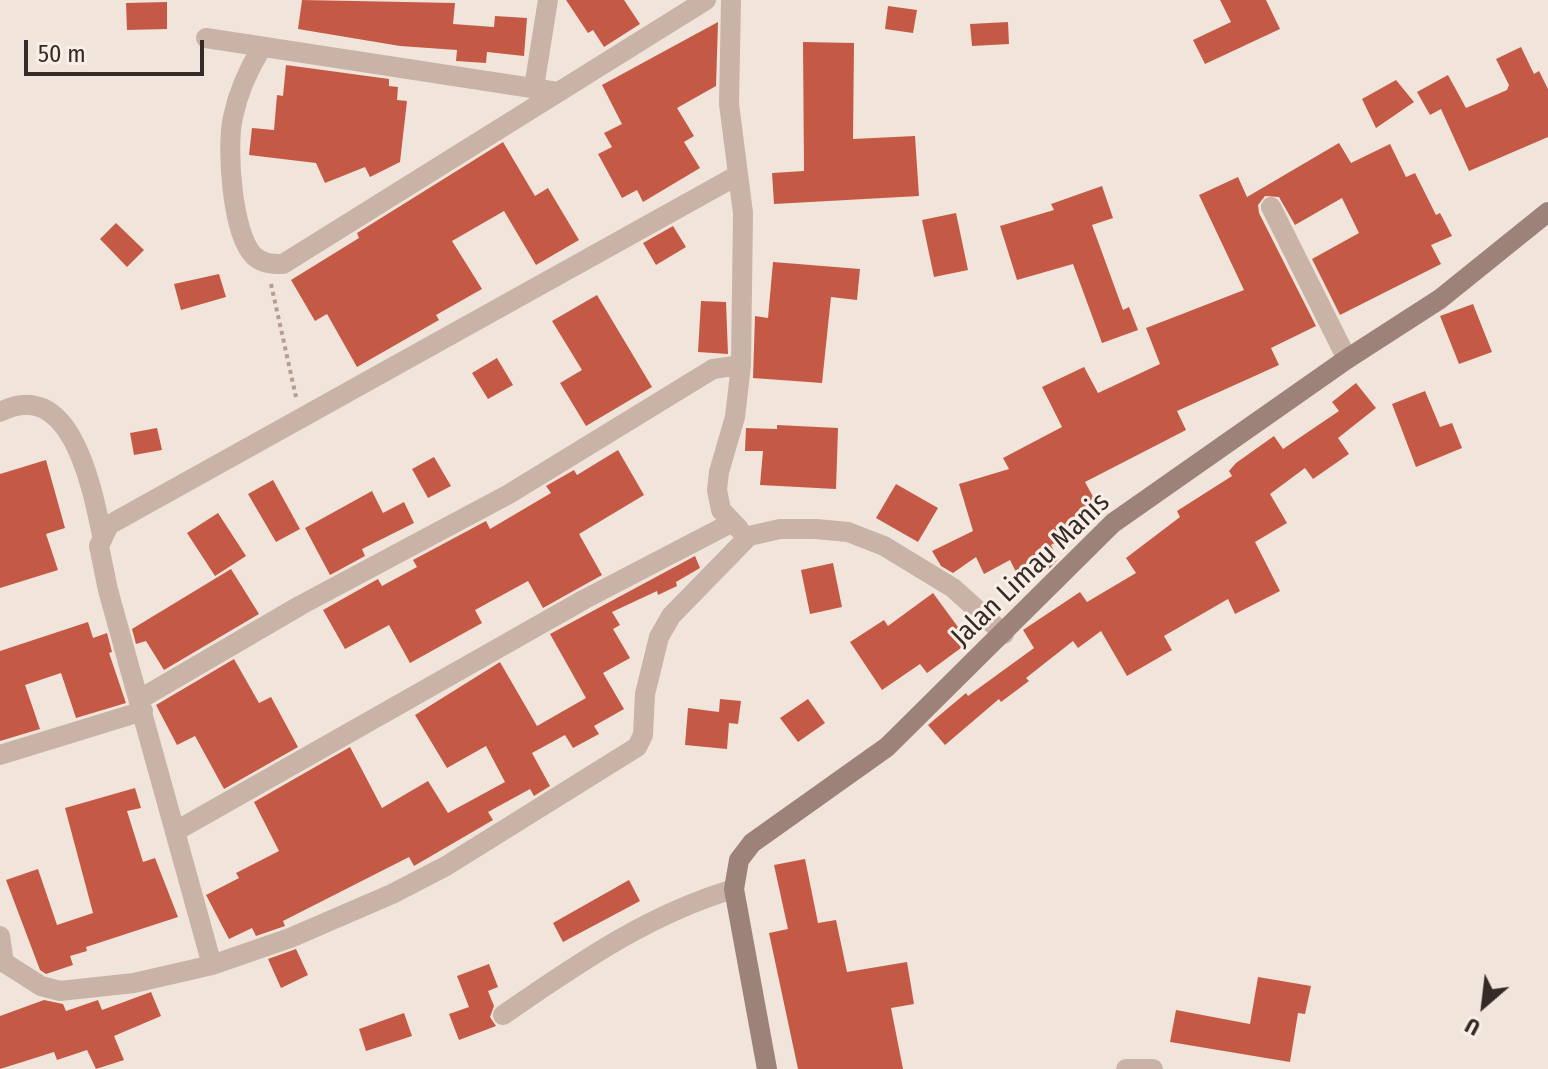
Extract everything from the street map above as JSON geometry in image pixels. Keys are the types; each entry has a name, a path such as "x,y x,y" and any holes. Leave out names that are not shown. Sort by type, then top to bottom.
{"street":[{"path":"534,87 548,0"},
{"path":"261,49 238,97 229,144 230,178 247,247 256,258 269,265 283,264 706,0"},
{"path":"731,0 729,104 743,213 741,365 735,417 717,490 721,510 731,523 749,536"},
{"path":"206,38 261,49 558,92"},
{"path":"212,965 108,590 99,546 102,535 109,525 738,175"},
{"path":"1271,207 1347,359"},
{"name":"Jalan Limau Manis","path":"767,1069 734,889 739,860 752,843 887,747 1113,523 1347,359 1440,299 1548,212"},
{"path":"0,755 142,705 301,605 509,494 713,369 741,365"},
{"path":"0,412 13,405 39,406 59,417 90,481 102,535"},
{"path":"176,831 585,599 731,523"},
{"path":"0,936 2,962 25,978 60,991 134,983 212,965 303,932 392,894 446,866 629,753 643,735 645,694 659,637 671,616 749,536 780,529 848,532 884,546 953,588 1004,634"},
{"path":"503,1015 605,946 692,901 734,889"},
{"path":"1126,1069 1153,1069"}],"path":[{"path":"269,265 275,314 301,418"}],"building":[{"path":"302,0 455,3 453,24 494,27 495,16 527,18 524,56 487,52 486,63 456,61 457,50 400,46 298,29"},
{"path":"566,0 624,0 640,24 604,47 593,30 588,33"},
{"path":"1220,0 1266,0 1280,29 1205,64 1193,40 1231,22"},
{"path":"167,2 167,29 127,30 126,3"},
{"path":"888,6 917,10 913,33 885,29"},
{"path":"718,22 716,86 677,108 694,136 684,142 700,168 643,202 637,190 622,198 598,154 612,147 604,133 622,124 602,85"},
{"path":"1008,22 1009,44 972,46 970,24"},
{"path":"803,42 854,43 853,139 915,136 919,196 774,204 772,173 804,171"},
{"path":"1521,47 1534,74 1539,71 1548,89 1548,137 1469,171 1441,109 1430,115 1417,92 1448,75 1466,108 1507,90 1509,85 1496,59"},
{"path":"286,65 389,79 389,86 398,87 397,100 407,101 400,162 370,177 365,167 325,183 316,163 249,155 252,128 274,130 277,95 283,96"},
{"path":"1396,80 1414,102 1376,128 1362,99"},
{"path":"503,142 535,196 548,188 579,240 536,265 504,211 452,241 482,289 436,315 439,320 357,367 327,314 315,321 291,280 359,238 357,233"},
{"path":"1339,143 1351,163 1390,144 1406,177 1415,173 1436,215 1440,213 1452,236 1431,245 1441,264 1340,315 1312,259 1359,233 1342,198 1295,225 1279,197 1265,196 1258,205 1259,213 1316,326 1271,348 1279,365 1177,411 1186,430 1085,482 1103,515 1051,545 1058,559 1050,568 1021,582 1010,560 984,574 976,557 953,573 941,566 932,551 973,531 959,484 1009,469 1003,458 1062,427 1042,387 1084,367 1098,393 1160,364 1146,328 1244,290 1199,195 1238,177 1247,197"},
{"path":"1102,186 1113,218 1092,225 1123,310 1129,307 1138,330 1102,343 1073,264 1017,280 1000,226 1054,210 1051,204"},
{"path":"956,213 968,270 934,277 922,220"},
{"path":"116,223 144,250 127,267 100,239"},
{"path":"673,226 686,247 656,265 643,243"},
{"path":"773,262 860,269 857,300 831,297 822,383 753,378 755,316 768,318"},
{"path":"219,274 226,297 181,310 174,284"},
{"path":"597,295 652,387 586,426 560,383 582,370 552,321"},
{"path":"701,301 726,302 728,354 698,352"},
{"path":"1473,304 1492,352 1459,364 1440,316"},
{"path":"497,358 513,385 488,399 472,373"},
{"path":"1356,383 1376,408 1338,438 1349,454 1313,479 1305,468 1270,494 1287,523 1255,542 1280,591 1235,614 1228,599 1164,636 1172,650 1127,676 1101,631 1078,648 1073,641 1026,678 1029,681 1001,702 999,699 945,745 928,725 966,693 968,696 1034,648 1023,630 1080,592 1087,602 1136,573 1126,558 1180,517 1177,511 1232,476 1229,471 1236,463 1274,436 1283,449 1339,411 1332,402"},
{"path":"1425,391 1440,427 1452,423 1462,448 1416,467 1392,404"},
{"path":"777,425 838,428 836,489 760,485 763,451 745,451 746,428 777,429"},
{"path":"157,428 162,450 134,455 130,433"},
{"path":"618,450 644,495 579,534 602,575 543,608 528,581 475,610 482,623 410,663 389,625 345,649 323,610 378,579 382,586 417,567 413,560 486,521 490,529 551,493 546,486 574,470 577,475"},
{"path":"434,457 451,486 428,498 412,469"},
{"path":"46,460 65,528 46,534 58,570 0,588 0,474"},
{"path":"273,480 300,529 276,542 248,494"},
{"path":"896,484 938,508 918,542 876,518"},
{"path":"372,491 383,513 404,502 414,523 362,549 365,556 330,575 305,528"},
{"path":"218,513 246,556 215,576 187,533"},
{"path":"695,556 700,568 676,582 677,586 658,595 657,591 612,612 620,625 613,629 630,658 603,673 624,709 594,726 599,734 573,748 565,735 532,753 550,786 534,796 530,789 488,812 493,820 414,866 409,857 283,921 285,926 256,936 252,928 229,939 206,895 239,878 236,873 279,851 254,802 350,747 382,808 428,781 448,813 505,782 486,746 447,768 415,715 500,662 537,726 586,698 550,634"},
{"path":"833,563 842,607 810,614 801,570"},
{"path":"231,569 259,614 164,670 146,641 136,644 132,629"},
{"path":"933,593 969,642 927,673 920,664 882,690 850,642 884,620 888,626"},
{"path":"88,622 93,638 107,633 112,652 109,653 126,703 76,718 61,673 25,685 40,729 0,741 0,651"},
{"path":"234,659 259,703 271,697 298,747 224,789 195,736 177,745 156,705"},
{"path":"720,699 741,701 738,724 729,723 727,749 685,745 688,708 719,712"},
{"path":"808,699 825,723 798,742 780,718"},
{"path":"135,788 141,808 127,811 143,862 155,858 178,917 86,947 87,951 70,956 73,965 46,974 40,970 6,880 38,869 57,925 93,913 65,808"},
{"path":"805,859 818,923 836,920 847,972 907,962 914,1004 891,1008 903,1069 798,1069 769,933 788,929 774,865"},
{"path":"629,880 640,901 563,942 553,923"},
{"path":"296,949 308,975 281,988 268,959"},
{"path":"489,964 498,987 488,991 494,1006 490,1017 496,1026 459,1040 449,1014 469,1007 457,976"},
{"path":"1258,977 1311,986 1305,1014 1298,1013 1290,1062 1170,1042 1176,1010 1250,1024"},
{"path":"151,992 161,1016 114,1036 124,1060 96,1069 87,1050 57,1060 54,1052 0,1069 0,1016 44,1000 63,1004 66,1011 98,1000 102,1010"},
{"path":"404,1013 412,1036 366,1051 359,1029"}]}
